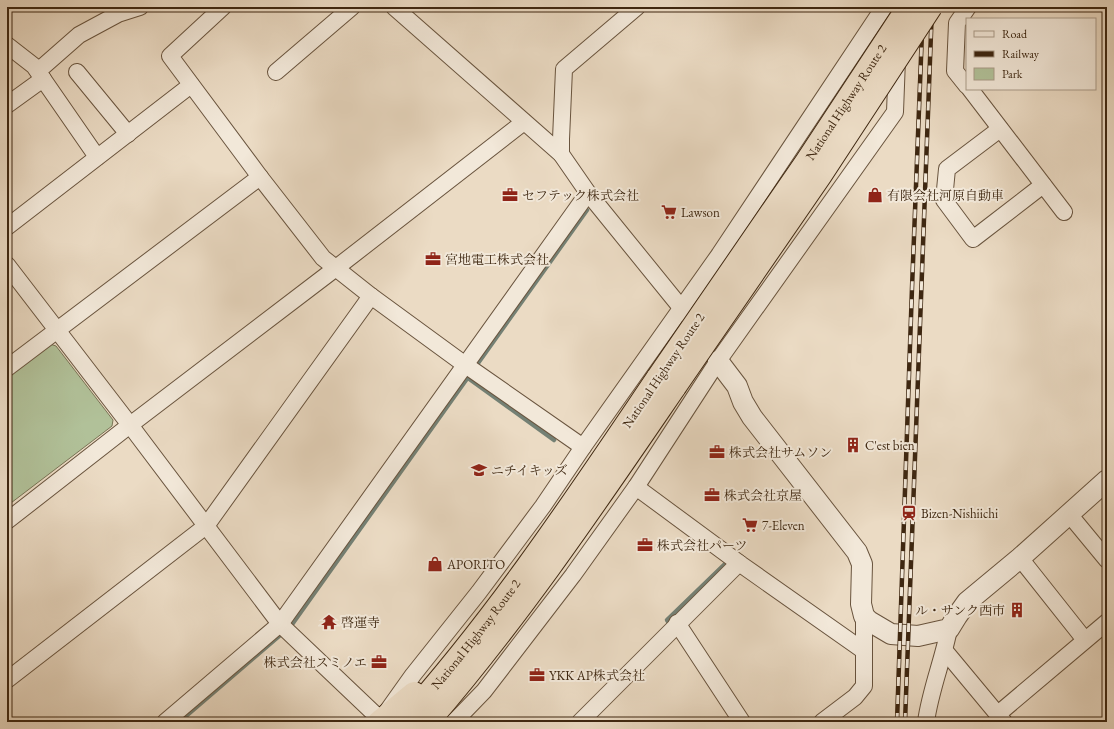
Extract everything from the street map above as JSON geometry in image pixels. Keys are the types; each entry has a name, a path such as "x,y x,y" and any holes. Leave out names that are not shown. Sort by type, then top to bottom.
{"highway":[{"name":"National Highway Route 2","path":"428,722 548,571 606,488 667,382 806,162 908,7"},
{"name":"National Highway Route 2","path":"403,722 467,645 521,575 594,471 667,382 821,175 931,7"},
{"path":"446,722 557,577 606,488"},
{"path":"380,721 467,645"}],"street":[{"path":"7,106 80,35 118,14 140,7"},
{"path":"276,72 352,7"},
{"path":"394,7 561,154 588,193 682,308 737,386 752,417 857,552 862,564 861,604 864,616 864,686 855,697 822,722"},
{"path":"561,154 564,68 637,7"},
{"path":"7,265 284,627 380,721 543,506 719,254 884,7"},
{"path":"454,722 484,691 573,575 636,487 718,361 895,112 900,7"},
{"path":"966,85 956,71 957,23 968,7"},
{"path":"217,9 170,56 260,177 323,258 371,296 583,448"},
{"path":"7,45 34,66 97,157"},
{"path":"77,72 128,134"},
{"path":"7,227 191,85"},
{"path":"971,90 1064,212"},
{"path":"7,521 524,122"},
{"path":"1000,129 947,169 944,200 973,239 1043,185"},
{"path":"7,368 260,177"},
{"path":"166,722 284,627 470,368 588,193"},
{"path":"7,680 206,526 371,296"},
{"path":"926,722 929,705 950,629 967,602 1020,558 1107,480"},
{"path":"636,487 739,563 864,651"},
{"path":"1069,514 1107,560"},
{"path":"1020,558 1085,640"},
{"path":"580,722 739,563"},
{"path":"864,616 869,621 891,634 918,636 950,629"},
{"path":"945,651 1001,718 1085,640 1107,622"},
{"path":"674,627 742,722"}],"green space":[{"path":"50,344 56,346 113,420 112,426 7,506 7,377"}],"waterway":[{"path":"179,722 293,623 587,210"},
{"path":"468,378 554,440"},
{"path":"671,626 667,620 727,562 724,559"}],"railway":[{"path":"897,722 923,7"},
{"path":"905,722 932,7"}],"place":[{"name":"セフテック株式会社","path":"510,195"},
{"name":"有限会社河原自動車","path":"875,195"},
{"name":"Lawson","path":"669,212"},
{"name":"宮地電工株式会社","path":"433,259"},
{"name":"C'est bien","path":"853,445"},
{"name":"株式会社サムソン","path":"717,452"},
{"name":"ニチイキッズ","path":"479,470"},
{"name":"株式会社京屋","path":"712,495"},
{"name":"Bizen-Nishiichi","path":"909,513"},
{"name":"7-Eleven","path":"750,525"},
{"name":"株式会社パーツ","path":"645,545"},
{"name":"APORITO","path":"435,564"},
{"name":"ル・サンク西市","path":"1017,610"},
{"name":"啓運寺","path":"329,622"},
{"name":"株式会社スミノエ","path":"379,662"},
{"name":"YKK AP株式会社","path":"537,675"}]}
